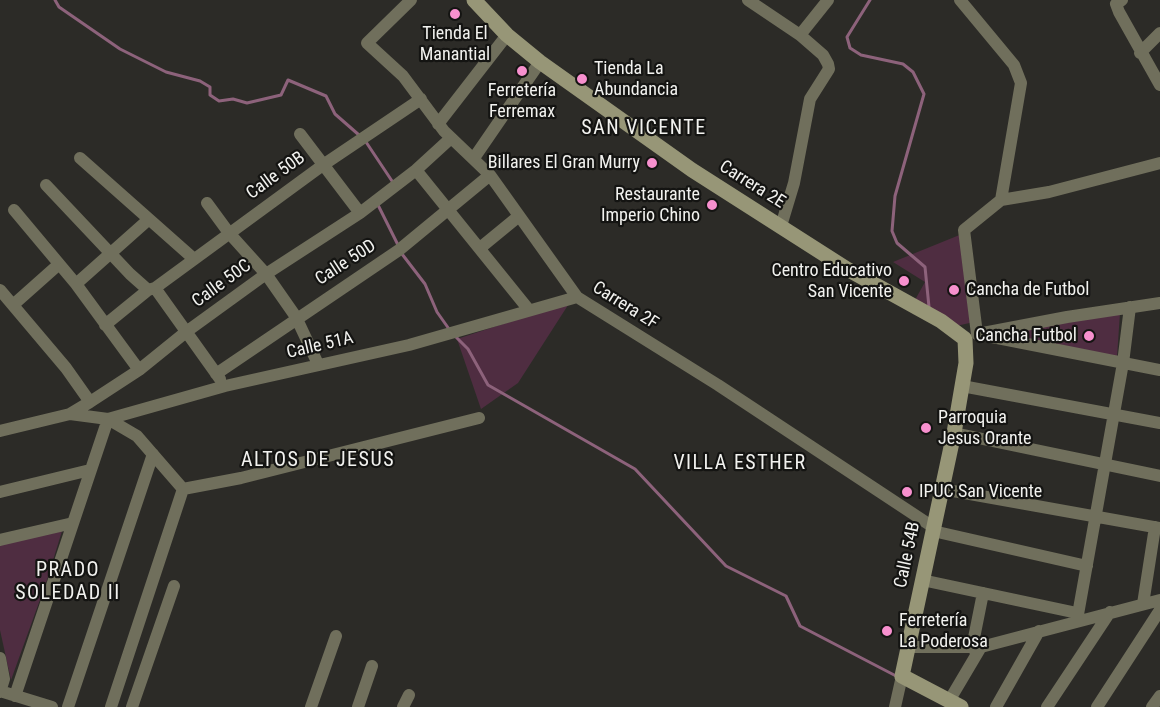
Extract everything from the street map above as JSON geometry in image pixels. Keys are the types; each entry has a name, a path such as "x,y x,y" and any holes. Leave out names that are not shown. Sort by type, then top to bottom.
{"street":[{"name":"Carrera 2F","path":"411,0 367,43 403,76 438,124 490,175 576,297 679,361 933,529"},
{"path":"748,0 800,35 823,54 829,69 810,99 795,183 781,226"},
{"path":"800,35 828,0"},
{"path":"960,0 1014,65 1021,83 1001,200"},
{"name":"Carrera 2E","path":"477,1 507,35 540,62 692,170 856,275 971,337"},
{"path":"1119,2 1140,53 1160,85"},
{"path":"1140,53 1160,33"},
{"path":"438,124 507,35"},
{"path":"474,158 540,62"},
{"name":"Calle 50B","path":"105,325 322,165 421,99"},
{"path":"300,134 360,213"},
{"name":"Calle 50C","path":"0,431 70,414 90,402 139,370 186,332 266,274 360,213 416,170 451,138"},
{"path":"80,158 194,259"},
{"path":"971,337 964,230 1001,200 1049,192 1160,164"},
{"path":"416,170 529,309"},
{"name":"Calle 50D","path":"216,374 296,317 399,250 490,175"},
{"path":"46,185 113,253 130,274 152,289 225,386"},
{"path":"207,202 229,233 266,274 296,317 318,364"},
{"path":"14,210 76,284 139,370"},
{"path":"480,248 519,216"},
{"path":"76,284 148,220"},
{"path":"13,305 58,265"},
{"path":"0,290 66,368 90,402"},
{"name":"Calle 51A","path":"70,414 108,419 225,386 420,342 576,297"},
{"path":"971,337 1160,303"},
{"path":"1077,616 1123,363 1130,308"},
{"path":"971,337 1160,370"},
{"name":"Calle 54B","path":"895,707 954,434 971,337"},
{"path":"962,386 1160,423"},
{"path":"183,489 241,478 479,418"},
{"path":"15,696 108,419 137,436 183,489"},
{"path":"954,434 1160,476"},
{"path":"68,707 153,454"},
{"path":"0,492 90,470"},
{"path":"111,707 183,489"},
{"path":"942,489 1158,528 1143,604"},
{"path":"0,540 73,523"},
{"path":"933,529 1087,567"},
{"path":"922,580 1077,616"},
{"path":"132,707 174,586"},
{"path":"902,676 955,704 976,647 983,593"},
{"path":"908,647 976,647 1039,631 1077,616 1110,612 1160,600"},
{"path":"1098,707 1160,610"},
{"path":"1047,707 1110,612"},
{"path":"996,707 1039,631"},
{"path":"311,707 336,636"},
{"path":"0,658 4,679 0,692 52,707"},
{"path":"358,707 372,666"},
{"path":"403,707 409,695"},
{"path":"1152,707 1160,696"}],"shaded area":[{"path":"962,234 974,322 956,326 915,300 925,282 893,262"},
{"path":"570,302 518,383 481,409 457,339"},
{"path":"1120,313 1117,357 998,335"},
{"path":"62,531 11,680 0,630 0,544"}],"waterway":[{"path":"55,0 59,7 120,49 166,72 200,81 210,87 210,95 219,101 233,99 247,103 281,95 288,80 326,96 335,114 359,135"},
{"path":"870,0 847,37 850,48 861,55 903,64 913,72 924,94 895,196 892,231 897,243 925,267 929,307"},
{"path":"366,142 394,184"},
{"path":"377,203 398,245"},
{"path":"402,254 425,284 437,312 449,329"},
{"path":"455,336 468,349 488,385 635,469 726,566 786,596 800,626 898,677"}],"place":[{"name":"Tienda El Manantial","path":"455,14"},
{"name":"Ferretería Ferremax","path":"522,71"},
{"name":"Tienda La Abundancia","path":"582,79"},
{"name":"Billares El Gran Murry","path":"652,163"},
{"name":"Restaurante Imperio Chino","path":"712,205"},
{"name":"Centro Educativo San Vicente","path":"904,281"},
{"name":"Cancha de Futbol","path":"954,290"},
{"name":"Cancha Futbol","path":"1089,336"},
{"name":"Parroquia Jesus Orante","path":"926,428"},
{"name":"IPUC San Vicente","path":"907,492"},
{"name":"Ferretería La Poderosa","path":"887,631"}],"district":[{"name":"SAN VICENTE","path":"644,129"},
{"name":"ALTOS DE JESUS","path":"318,461"},
{"name":"VILLA ESTHER","path":"740,464"},
{"name":"PRADO SOLEDAD II","path":"68,582"}]}
